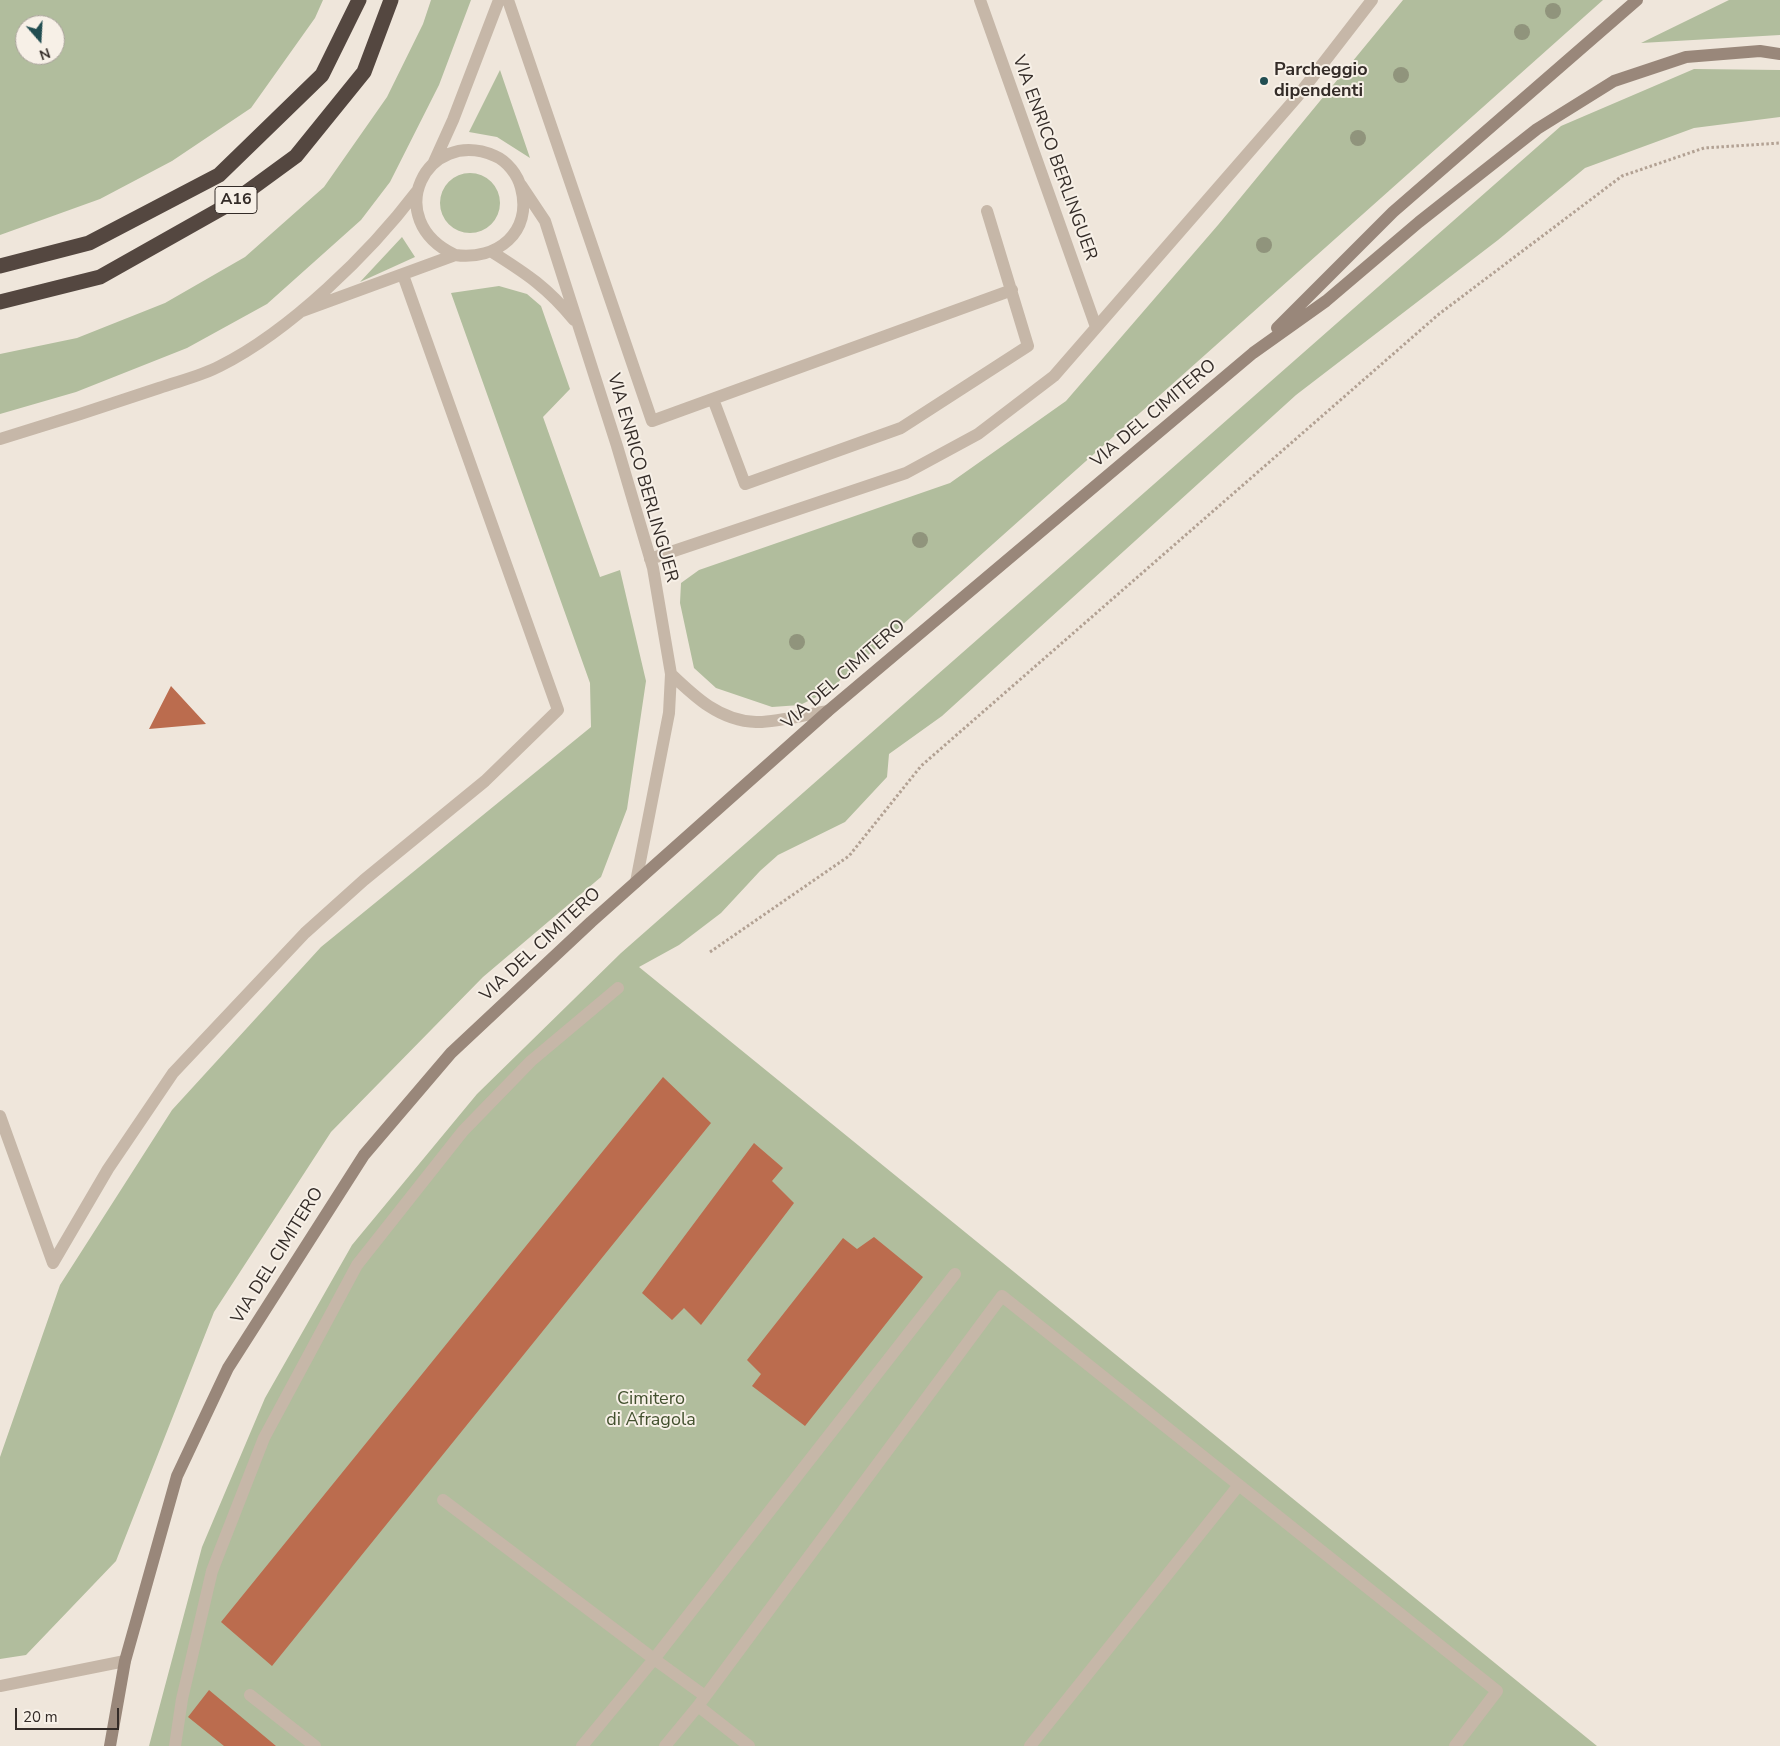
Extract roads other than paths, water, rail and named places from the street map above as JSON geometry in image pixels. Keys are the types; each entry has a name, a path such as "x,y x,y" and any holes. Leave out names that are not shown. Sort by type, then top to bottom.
{"highway":[{"name":"A16","path":"0,266 89,243 219,175 322,75 359,0"},
{"name":"A16","path":"0,302 100,277 233,202 296,156 364,72 391,0"}],"main road":[{"path":"1253,353 1393,212 1637,0"},
{"path":"1253,353 1326,301 1419,222 1537,128 1614,81 1686,57 1760,51 1780,54"},
{"name":"VIA DEL CIMITERO","path":"110,1746 125,1661 177,1476 228,1368 364,1155 451,1053 636,882 828,711 1253,353"}],"street":[{"path":"0,440 102,408 218,367 248,351 302,311 397,217 418,189 424,175 434,163 453,120 499,0"},
{"path":"508,0 652,421 1012,290"},
{"name":"VIA ENRICO BERLINGUER","path":"980,0 1096,327"},
{"path":"650,559 906,473 978,434 1054,376 1297,97 1372,0"},
{"path":"418,189 416,206 419,222 427,237 440,248 455,255 468,257 492,252 505,244 516,231 522,216 524,201 521,185 512,170 499,158 483,151 466,150 448,154 434,163"},
{"name":"VIA ENRICO BERLINGUER","path":"521,185 545,221 617,446 650,559 671,674 670,712 636,882"},
{"path":"713,399 745,484 902,428 1028,346 987,211"},
{"path":"492,252 537,280 558,300 577,324"},
{"path":"302,311 455,255"},
{"path":"0,1116 53,1263 108,1169 174,1073 306,933 364,880 485,781 558,710 403,275"},
{"path":"671,674 698,700 723,714 756,722 828,711"},
{"path":"175,1746 182,1699 212,1571 264,1438 357,1264 464,1131 531,1061 618,988"},
{"path":"582,1746 654,1659 955,1274"},
{"path":"665,1746 701,1701 1002,1296 1497,1691 1455,1746"},
{"path":"1030,1746 1239,1485"},
{"path":"443,1500 654,1659 749,1746"},
{"path":"0,1686 125,1661"},
{"path":"250,1695 315,1746"}],"place":[{"name":"Parcheggio dipendenti","path":"1264,81"}],"park label":[{"name":"Cimitero di Afragola","path":"651,1410"}]}
